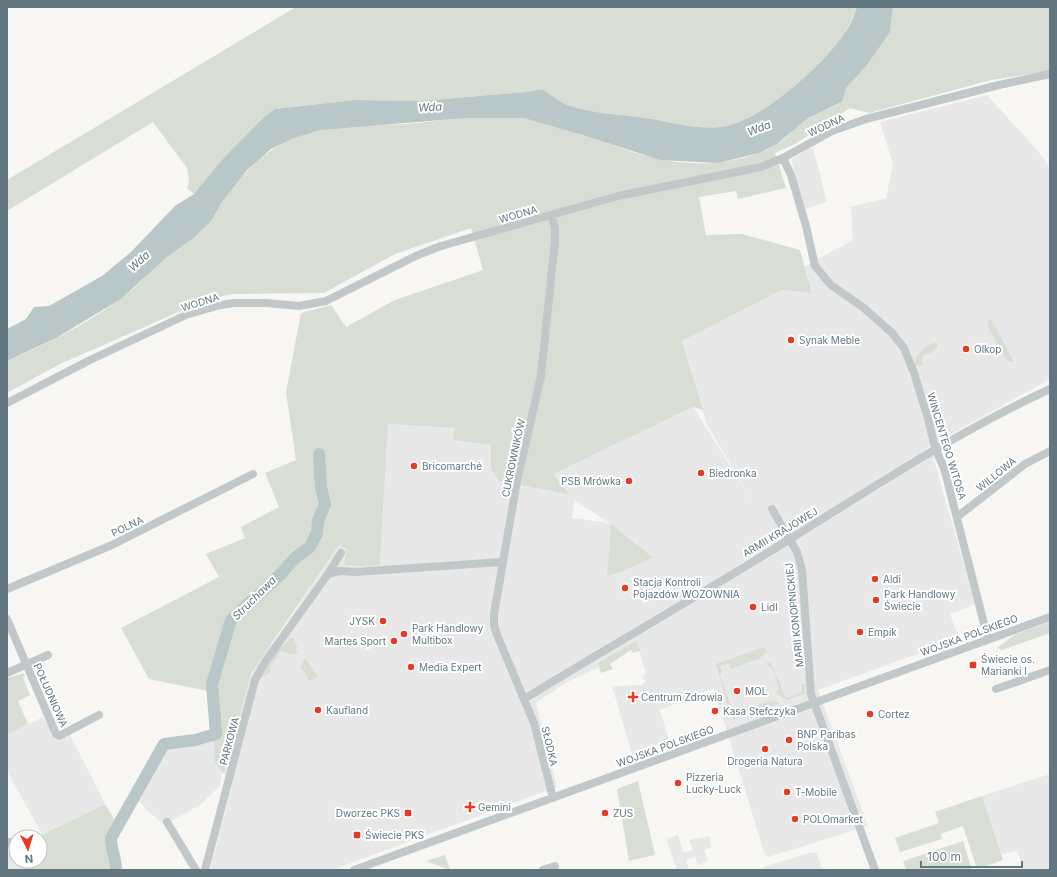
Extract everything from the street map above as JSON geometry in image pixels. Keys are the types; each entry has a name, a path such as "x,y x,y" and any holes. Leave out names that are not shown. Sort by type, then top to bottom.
{"street":[{"name":"WODNA","path":"7,403 90,360 186,315 220,305 266,302 298,306 326,301 430,250 644,190 754,169 783,158 825,135 866,119 999,85 1050,74"},
{"name":"WINCENTEGO WITOSA","path":"783,158 791,175 806,226 815,266 831,285 864,308 892,333 904,348 914,373 929,422 935,448 944,468 988,639"},
{"name":"CUKROWNIKÓW","path":"524,699 494,625 502,562 517,481 542,366 555,240 555,228 551,215"},
{"name":"ARMII KRAJOWEJ","path":"524,699 565,673 789,540 935,448 1018,404 1050,389"},
{"name":"WILLOWA","path":"957,516 1025,464 1050,451"},
{"name":"POLNA","path":"7,589 118,542 253,474"},
{"name":"MARII KONOPNICKIEJ","path":"772,509 796,552 802,570 811,694 875,870"},
{"name":"PARKOWA","path":"205,870 255,680 265,662 292,627 341,553"},
{"path":"328,574 340,571 355,572 502,562"},
{"name":"WOJSKA POLSKIEGO","path":"354,870 376,866 553,798 1050,617"},
{"name":"POŁUDNIOWA","path":"7,619 56,734 59,736 99,716"},
{"path":"7,673 48,655"},
{"path":"996,688 1050,670"},
{"name":"SŁODKA","path":"524,699 534,723 553,798"},
{"path":"167,822 196,870"},
{"path":"542,870 555,866"}],"shaded area":[{"path":"296,7 857,7 844,34 834,47 807,75 774,102 757,113 726,126 696,127 577,108 565,104 542,89 526,92 421,101 355,100 275,109 265,116 224,159 194,194 187,188 189,181 187,168 153,122 7,211 7,180"},
{"path":"893,7 1050,7 1050,71 991,80 869,113 850,108 795,144 775,153 786,188 738,199 736,191 699,197 706,235 742,234 800,250 812,293 782,290 682,341 703,410 693,407 553,474 569,494 499,481 491,469 491,445 453,440 455,428 388,424 380,565 344,565 347,549 339,545 251,673 224,774 215,762 212,692 149,679 121,628 219,577 206,554 245,538 241,527 279,507 265,473 296,460 286,392 301,313 331,305 346,327 395,300 483,270 471,228 395,254 324,293 233,294 208,299 58,365 7,393 7,361 51,341 79,326 125,296 153,269 203,229 210,221 230,190 252,166 277,147 305,133 342,126 406,124 480,116 510,116 552,124 633,152 668,161 687,163 723,162 759,153 775,145 808,118 842,102 846,88 890,32"},
{"path":"987,95 1039,152 1050,169 1050,379 930,446 975,604 950,614 959,639 818,690 868,826 768,857 764,852 714,688 660,710 669,741 632,754 612,686 642,685 646,681 642,678 646,673 636,641 599,663 599,667 567,682 536,703 557,787 332,870 210,870 232,786 224,774 247,684 254,666 278,636 339,545 347,549 344,565 380,565 388,424 455,428 454,440 491,445 491,469 569,494 552,474 693,407 753,502 707,425 682,341 782,290 812,293 805,266 853,240 851,207 886,198 893,164 880,122","holes":["574,500 610,523 572,518"]},
{"path":"813,148 827,202 805,209 791,160 808,149"},
{"path":"991,319 1014,362 1007,361 988,327 988,322"},
{"path":"935,343 938,347 929,355 925,353 921,362 924,364 915,366 918,355 924,348"},
{"path":"611,524 653,558 607,577"},
{"path":"1050,622 1050,633 1002,650 997,648 1016,634"},
{"path":"291,638 294,638 298,653 290,655 281,651 270,667 271,672 259,679 280,646 283,646"},
{"path":"636,641 640,651 633,653 631,650 610,664 613,669 601,673 598,663"},
{"path":"764,647 768,651 760,658 731,669 728,663 720,666 722,671 720,676 731,706 728,707 716,664"},
{"path":"305,658 318,676 309,681 301,667"},
{"path":"770,661 786,698 802,692 801,684 805,684 805,693 788,700 778,695 776,692 779,689 774,672 771,667 767,667"},
{"path":"24,673 25,676 23,677 30,695 18,701 28,724 7,735 7,678"},
{"path":"769,701 780,703 732,720 734,714"},
{"path":"43,717 58,741 70,735 105,804 48,831 48,829 39,829 7,771 7,735"},
{"path":"218,737 224,761 220,786 200,805 164,825 143,806 138,799 148,774 166,746"},
{"path":"1050,774 1050,870 1024,870 1017,850 1001,855 982,796"},
{"path":"638,781 655,855 629,861 617,789"},
{"path":"982,796 1003,860 977,869 963,826 941,834 942,839 900,852 895,838 939,823 935,812"},
{"path":"105,804 114,819 108,838 110,870 25,870 48,869 48,832"},
{"path":"678,835 684,853 693,850 689,840 709,836 712,847 704,850 708,861 698,865 695,857 686,860 689,868 677,870 666,839"},
{"path":"963,841 972,870 906,870 903,861"},
{"path":"8,852 8,869 25,870 7,870"},
{"path":"809,853 817,853 822,870 761,870 763,867"},
{"path":"445,855 450,870 426,861"}],"water":[{"name":"Wda","path":"857,7 893,7 890,32 866,66 846,88 842,102 808,118 777,144 759,153 718,163 660,160 524,118 466,118 320,130 294,138 271,149 247,170 221,203 211,221 195,237 166,258 121,299 56,338 7,361 7,329 26,319 34,307 49,306 102,276 131,252 175,206 194,194 223,159 265,116 275,109 355,100 421,101 526,92 542,89 565,104 577,108 696,127 726,126 757,113 774,102 807,75 834,47 846,31 852,21"}],"waterway":[{"name":"Struchawa","path":"116,870 111,838 164,744 195,740 216,734 212,684 231,620 281,574 296,557 310,547 317,533 318,521 325,504 321,487 319,454"}],"place":[{"name":"Synak Meble","path":"791,340"},
{"name":"Olkop","path":"966,349"},
{"name":"Bricomarché","path":"414,466"},
{"name":"Biedronka","path":"701,473"},
{"name":"PSB Mrówka","path":"629,481"},
{"name":"Aldi","path":"875,579"},
{"name":"Stacja Kontroli Pojazdów WOZOWNIA","path":"625,588"},
{"name":"Park Handlowy Świecie","path":"876,600"},
{"name":"Lidl","path":"753,607"},
{"name":"JYSK","path":"383,621"},
{"name":"Empik","path":"860,632"},
{"name":"Park Handlowy Multibox","path":"404,634"},
{"name":"Martes Sport","path":"394,641"},
{"name":"Świecie os. Marianki I","path":"973,665"},
{"name":"Media Expert","path":"411,667"},
{"name":"MOL","path":"737,691"},
{"name":"Centrum Zdrowia","path":"633,697"},
{"name":"Kaufland","path":"318,710"},
{"name":"Kasa Stefczyka","path":"715,711"},
{"name":"Cortez","path":"870,714"},
{"name":"BNP Paribas Polska","path":"789,740"},
{"name":"Drogeria Natura","path":"765,749"},
{"name":"Pizzeria Lucky-Luck","path":"678,783"},
{"name":"T-Mobile","path":"787,792"},
{"name":"Gemini","path":"470,807"},
{"name":"Dworzec PKS","path":"408,813"},
{"name":"ZUS","path":"605,813"},
{"name":"POLOmarket","path":"795,819"},
{"name":"Świecie PKS","path":"357,835"}]}
